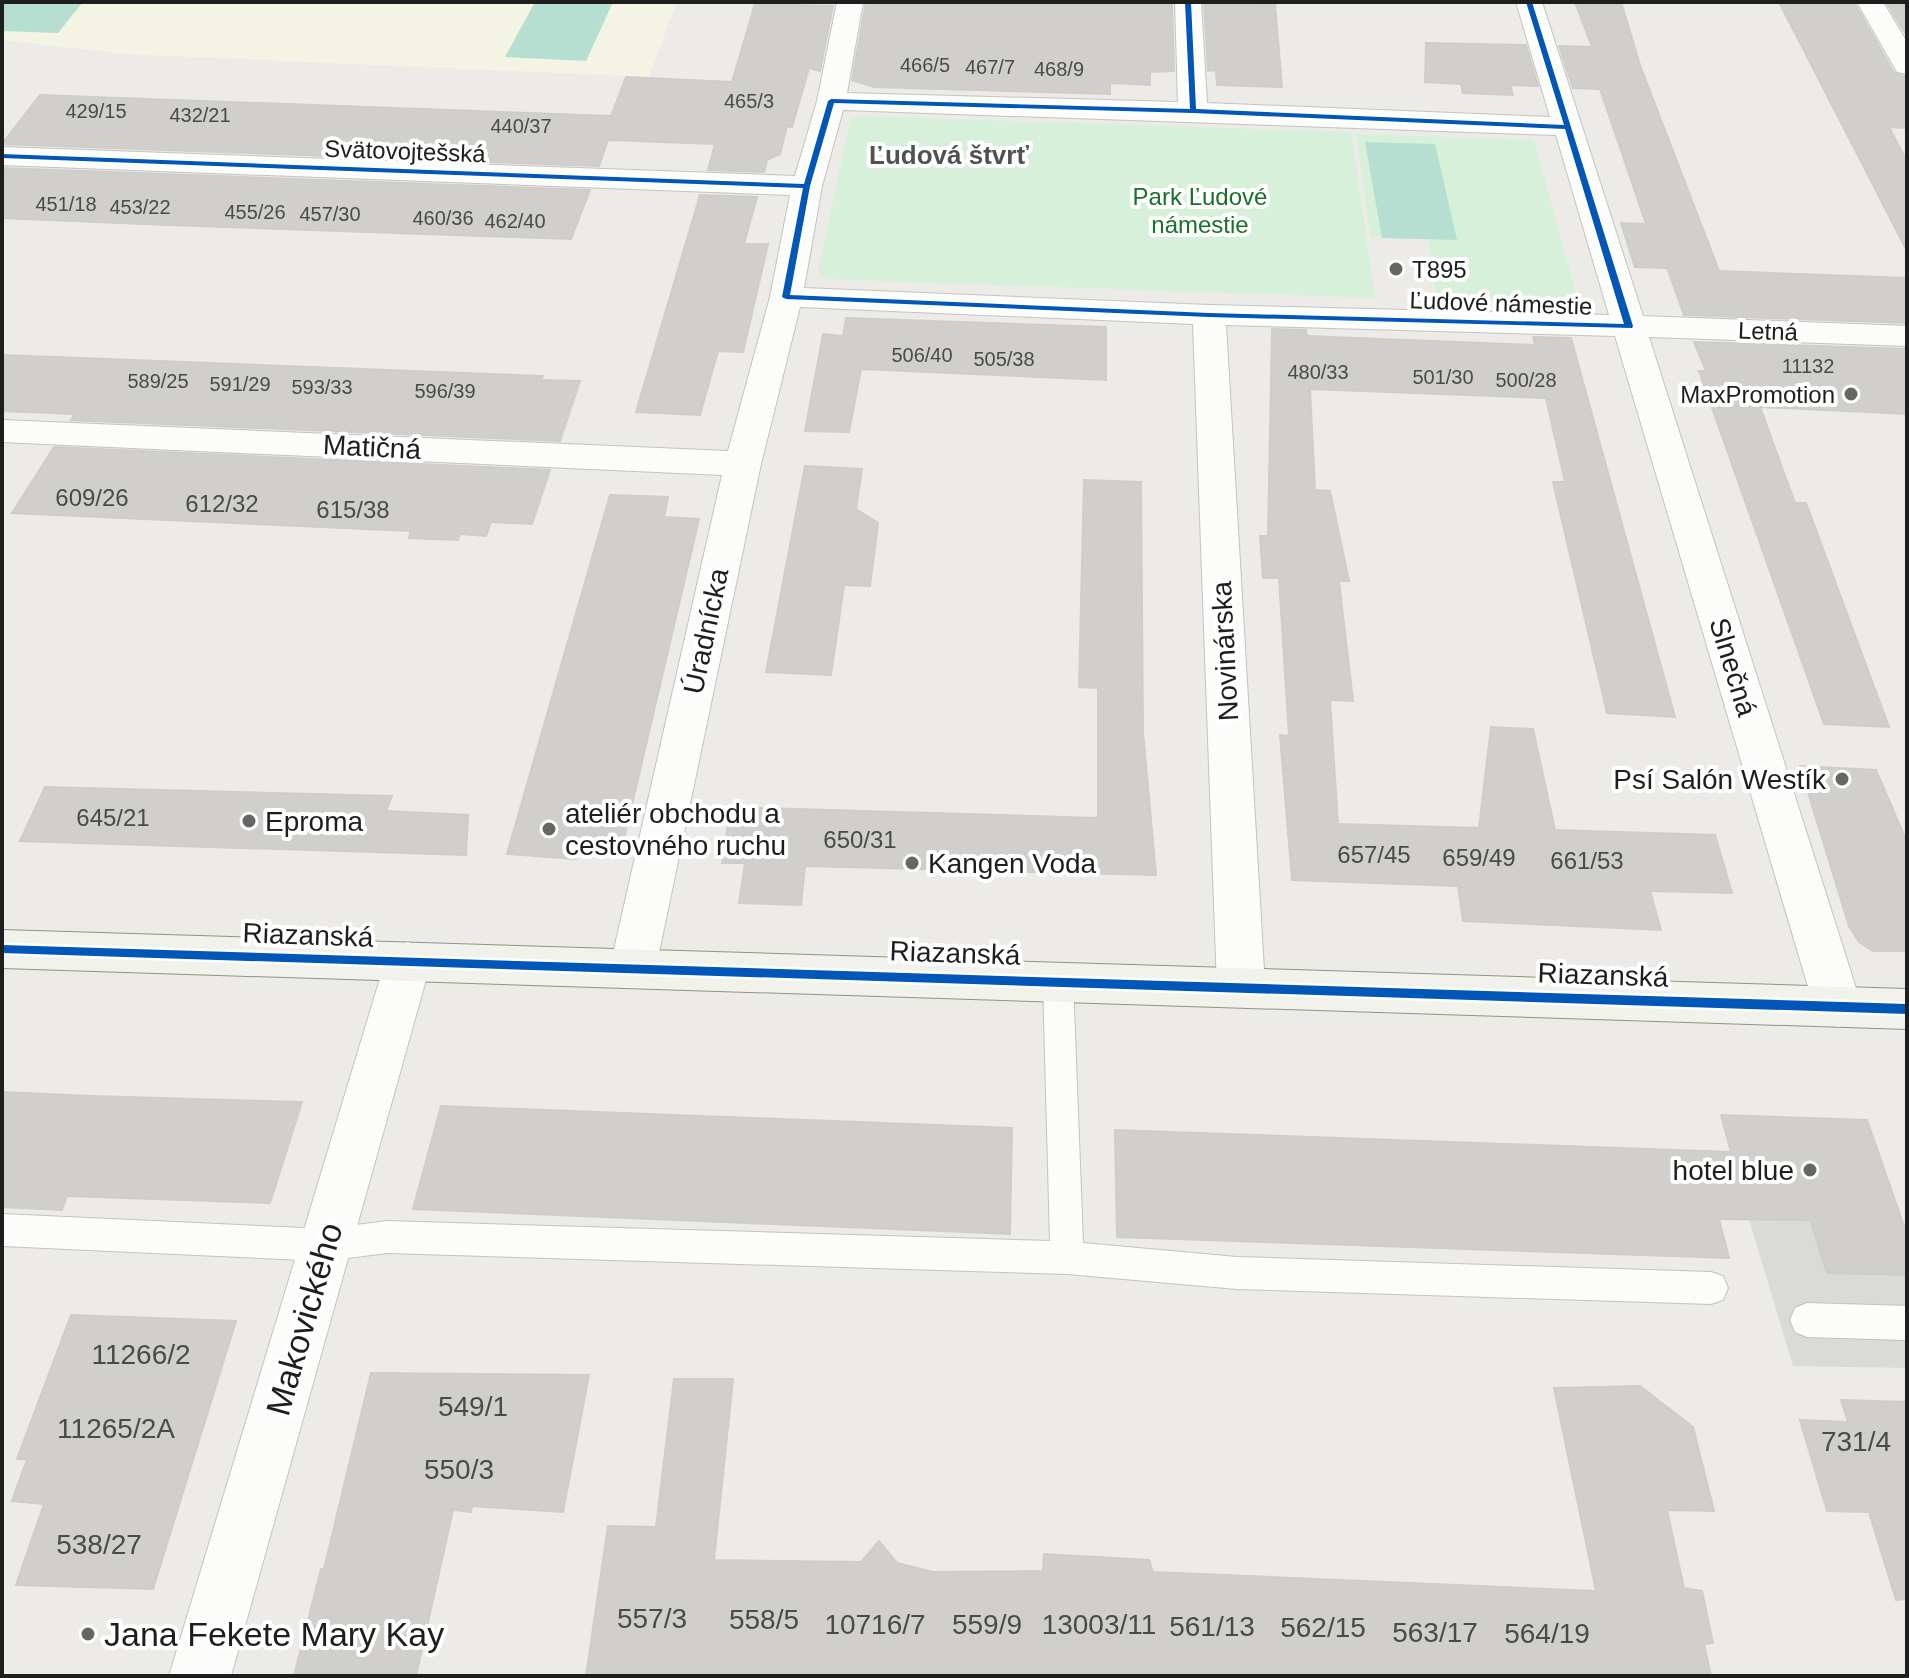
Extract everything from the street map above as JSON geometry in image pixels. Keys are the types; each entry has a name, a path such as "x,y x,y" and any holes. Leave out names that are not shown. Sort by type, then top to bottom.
{"street":[{"path":"786,297 807,186 831,101 850,2"},
{"path":"1188,2 1193,111"},
{"name":"Ľudové námestie","path":"786,297 1209,315 1629,326 1529,2"},
{"path":"1870,2 1907,66"},
{"path":"831,101 1193,111 1568,127"},
{"name":"Svätovojtešská","path":"2,156 807,186"},
{"name":"Úradnícka","path":"633,967 743,464 786,297"},
{"name":"Novinárska","path":"1209,315 1241,987"},
{"name":"Letná","path":"1629,326 1907,336"},
{"name":"Slnečná","path":"1629,326 1838,1007"},
{"name":"Matičná","path":"2,431 743,464"},
{"name":"Riazanská","path":"2,949 633,967 1906,1011"},
{"name":"Makovického","path":"200,1676 408,962"}],"lane":[{"path":"1058,981 1067,1258"},
{"path":"2,1230 325,1245 387,1237 1067,1258 1237,1273 1711,1288"},
{"path":"1807,1320 1907,1323"}],"shaded area":[{"path":"2,2 677,2 649,77 124,54 2,40"},
{"path":"1749,1219 1810,1220 1827,1273 1907,1275 1907,1368 1793,1366"}],"green space":[{"path":"2,2 83,2 58,33 2,31"},
{"path":"535,2 613,2 586,61 505,57"},
{"name":"Park Ľudové námestie","path":"859,116 1351,132 1375,298 825,279 818,273 850,120"},
{"path":"1356,134 1534,140 1579,306 1438,301 1428,239 1370,237"},
{"path":"1365,142 1435,144 1457,240 1382,238"}],"building":[{"path":"866,2 1172,2 1174,71 1150,72 1150,85 1110,83 1110,94 874,87 852,80"},
{"path":"1204,2 1275,4 1282,87 1217,85 1216,70 1208,71"},
{"path":"1575,2 1621,2 1640,65 1719,271 1907,278 1907,323 1684,315 1667,268 1635,267 1621,223 1646,224 1600,89 1573,88 1559,46 1592,47"},
{"path":"1779,2 1854,2 1894,73 1907,77 1907,128 1889,127 1907,162 1907,251"},
{"path":"1886,2 1907,2 1907,36"},
{"path":"755,4 833,6 820,71 809,68 792,127 787,126 780,154 767,160 764,172 708,170 715,144 608,140 599,166 2,144 40,95 611,116 626,77 732,82"},
{"path":"1426,43 1526,45 1538,86 1510,85 1513,95 1463,93 1461,84 1425,82"},
{"path":"2,168 590,190 571,239 168,225 2,218"},
{"path":"700,195 757,197 744,244 768,244 743,352 718,351 700,415 636,412"},
{"path":"846,318 1106,327 1106,380 861,369 849,432 805,431 823,334 843,336"},
{"path":"1272,329 1306,330 1307,336 1535,345 1533,337 1571,338 1675,717 1607,713 1553,482 1565,482 1546,398 1310,389 1315,490 1330,491 1349,581 1339,581 1353,701 1330,700 1338,824 1479,828 1491,727 1533,729 1555,830 1715,835 1732,893 1650,891 1661,930 1463,921 1458,886 1292,880 1280,735 1289,736 1279,578 1263,578 1260,536 1268,536"},
{"path":"1694,342 1907,349 1907,414 1760,407 1795,503 1806,503 1889,727 1824,724 1699,371 1706,371"},
{"path":"2,355 543,376 541,380 580,381 560,441 71,420 75,414 2,411"},
{"path":"54,447 550,470 532,524 491,522 486,536 460,534 458,540 409,538 411,531 12,513"},
{"path":"805,466 862,469 856,509 878,523 870,586 844,585 831,675 766,672"},
{"path":"1084,480 1141,482 1143,732 1156,875 805,866 801,905 739,903 745,863 722,863 731,807 1098,818 1098,688 1079,687"},
{"path":"610,495 668,497 664,517 699,519 622,847 579,844 576,859 507,854"},
{"path":"1800,766 1876,770 1907,842 1907,951 1873,951 1859,942 1849,926"},
{"path":"45,787 392,796 386,811 468,815 466,855 20,841"},
{"path":"2,1092 302,1102 270,1203 67,1196 62,1210 2,1207"},
{"path":"441,1106 1012,1128 1010,1234 413,1209"},
{"path":"1721,1115 1867,1120 1907,1235 1907,1275 1827,1273 1810,1220 1719,1219 1729,1258 1117,1237 1115,1130 1731,1152"},
{"path":"71,1315 236,1321 153,1589 16,1585 44,1504 12,1501 27,1459 17,1459"},
{"path":"371,1373 589,1375 563,1512 472,1506 471,1512 453,1510 416,1676 294,1676 321,1569 324,1569"},
{"path":"674,1379 733,1379 714,1560 861,1562 879,1541 897,1563 933,1572 1043,1571 1044,1554 1149,1560 1153,1572 1596,1591 1554,1388 1640,1386 1693,1427 1714,1511 1667,1510 1684,1588 1702,1591 1713,1643 1704,1644 1711,1676 586,1676 608,1526 656,1527"},
{"path":"1841,1400 1907,1402 1907,1599 1896,1600 1869,1512 1827,1511 1800,1420 1848,1422"}],"cycle path":[{"path":"1188,2 1193,111"},
{"path":"1529,2 1568,127"},
{"path":"831,101 1193,111 1568,127 1629,326 1209,315 786,297 807,186 831,101"},
{"path":"2,156 807,186"},
{"path":"2,949 1907,1009"}],"place":[{"name":"T895","path":"1396,269"},
{"name":"MaxPromotion","path":"1851,394"},
{"name":"Psí Salón Westík","path":"1842,779"},
{"name":"Eproma","path":"249,821"},
{"name":"ateliér obchodu a cestovného ruchu","path":"549,829"},
{"name":"Kangen Voda","path":"912,863"},
{"name":"hotel blue","path":"1810,1170"},
{"name":"Jana Fekete Mary Kay","path":"88,1634"}],"district":[{"name":"Ľudová štvrť","path":"949,155"}]}
